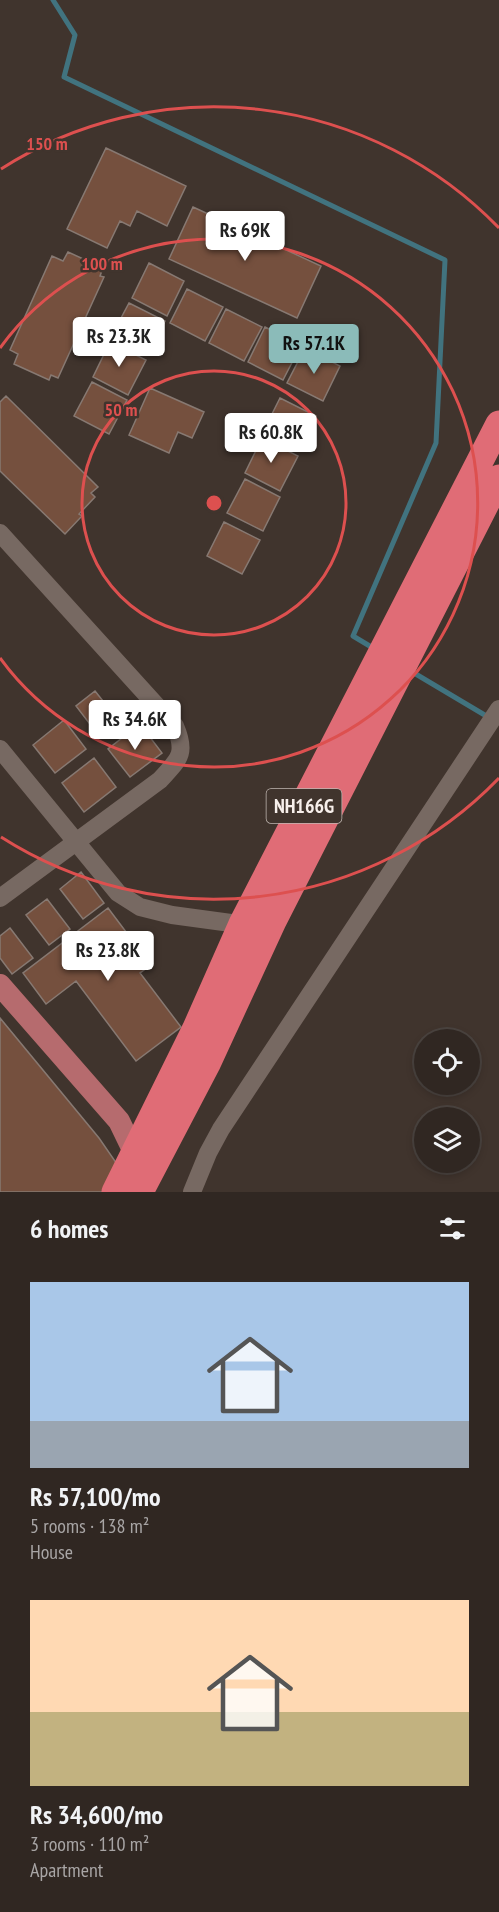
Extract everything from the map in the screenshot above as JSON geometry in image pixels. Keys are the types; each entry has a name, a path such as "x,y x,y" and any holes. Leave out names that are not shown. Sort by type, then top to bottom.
{"highway":[{"name":"NH166G","path":"116,1192 196,1028 242,924 499,424"},
{"name":"NH166G","path":"144,1184 207,1064 269,928 499,478"}],"main road":[{"path":"0,985 118,1121 134,1152"}],"street":[{"path":"0,898 160,780 178,760 182,742 175,726 3,543"},
{"path":"192,1192 221,1129 499,709"},
{"path":"0,749 118,893 140,907 172,915 269,928"},
{"path":"134,1152 144,1184"}],"building":[{"path":"106,148 186,186 167,226 137,211 130,226 120,221 107,248 67,229"},
{"path":"193,207 321,266 297,318 169,259"},
{"path":"68,252 103,268 100,276 104,277 58,378 51,375 49,380 14,364 18,354 10,350 52,256 63,261"},
{"path":"149,263 184,281 167,316 132,298"},
{"path":"187,289 223,307 205,341 170,323"},
{"path":"129,303 165,321 147,355 111,337"},
{"path":"226,309 262,327 244,361 209,343"},
{"path":"265,327 301,345 283,380 248,362"},
{"path":"110,342 146,360 128,395 93,377"},
{"path":"305,348 340,366 323,401 287,383"},
{"path":"92,382 127,400 109,434 74,416"},
{"path":"150,388 204,412 192,438 178,432 169,453 129,435"},
{"path":"6,396 98,487 91,493 95,497 79,514 82,516 65,534 0,471 0,402"},
{"path":"280,398 316,416 298,450 263,432"},
{"path":"262,438 298,456 280,491 245,473"},
{"path":"245,479 280,497 263,531 227,513"},
{"path":"224,522 260,540 242,574 207,556"},
{"path":"95,691 119,721 99,736 76,706"},
{"path":"64,720 86,749 55,773 33,745"},
{"path":"140,724 162,753 130,777 108,749"},
{"path":"94,758 116,787 84,812 62,783"},
{"path":"81,872 104,903 83,919 60,889"},
{"path":"47,899 70,929 49,945 26,915"},
{"path":"108,908 151,965 140,973 181,1027 136,1061 76,981 46,1004 23,973"},
{"path":"10,928 33,958 12,974 0,958 0,936"},
{"path":"0,1018 99,1138 117,1164 104,1192 0,1192"}],"waterway":[{"path":"53,0 75,35 64,77 445,260 436,443 353,636 373,648"},
{"path":"409,670 488,717"}]}
